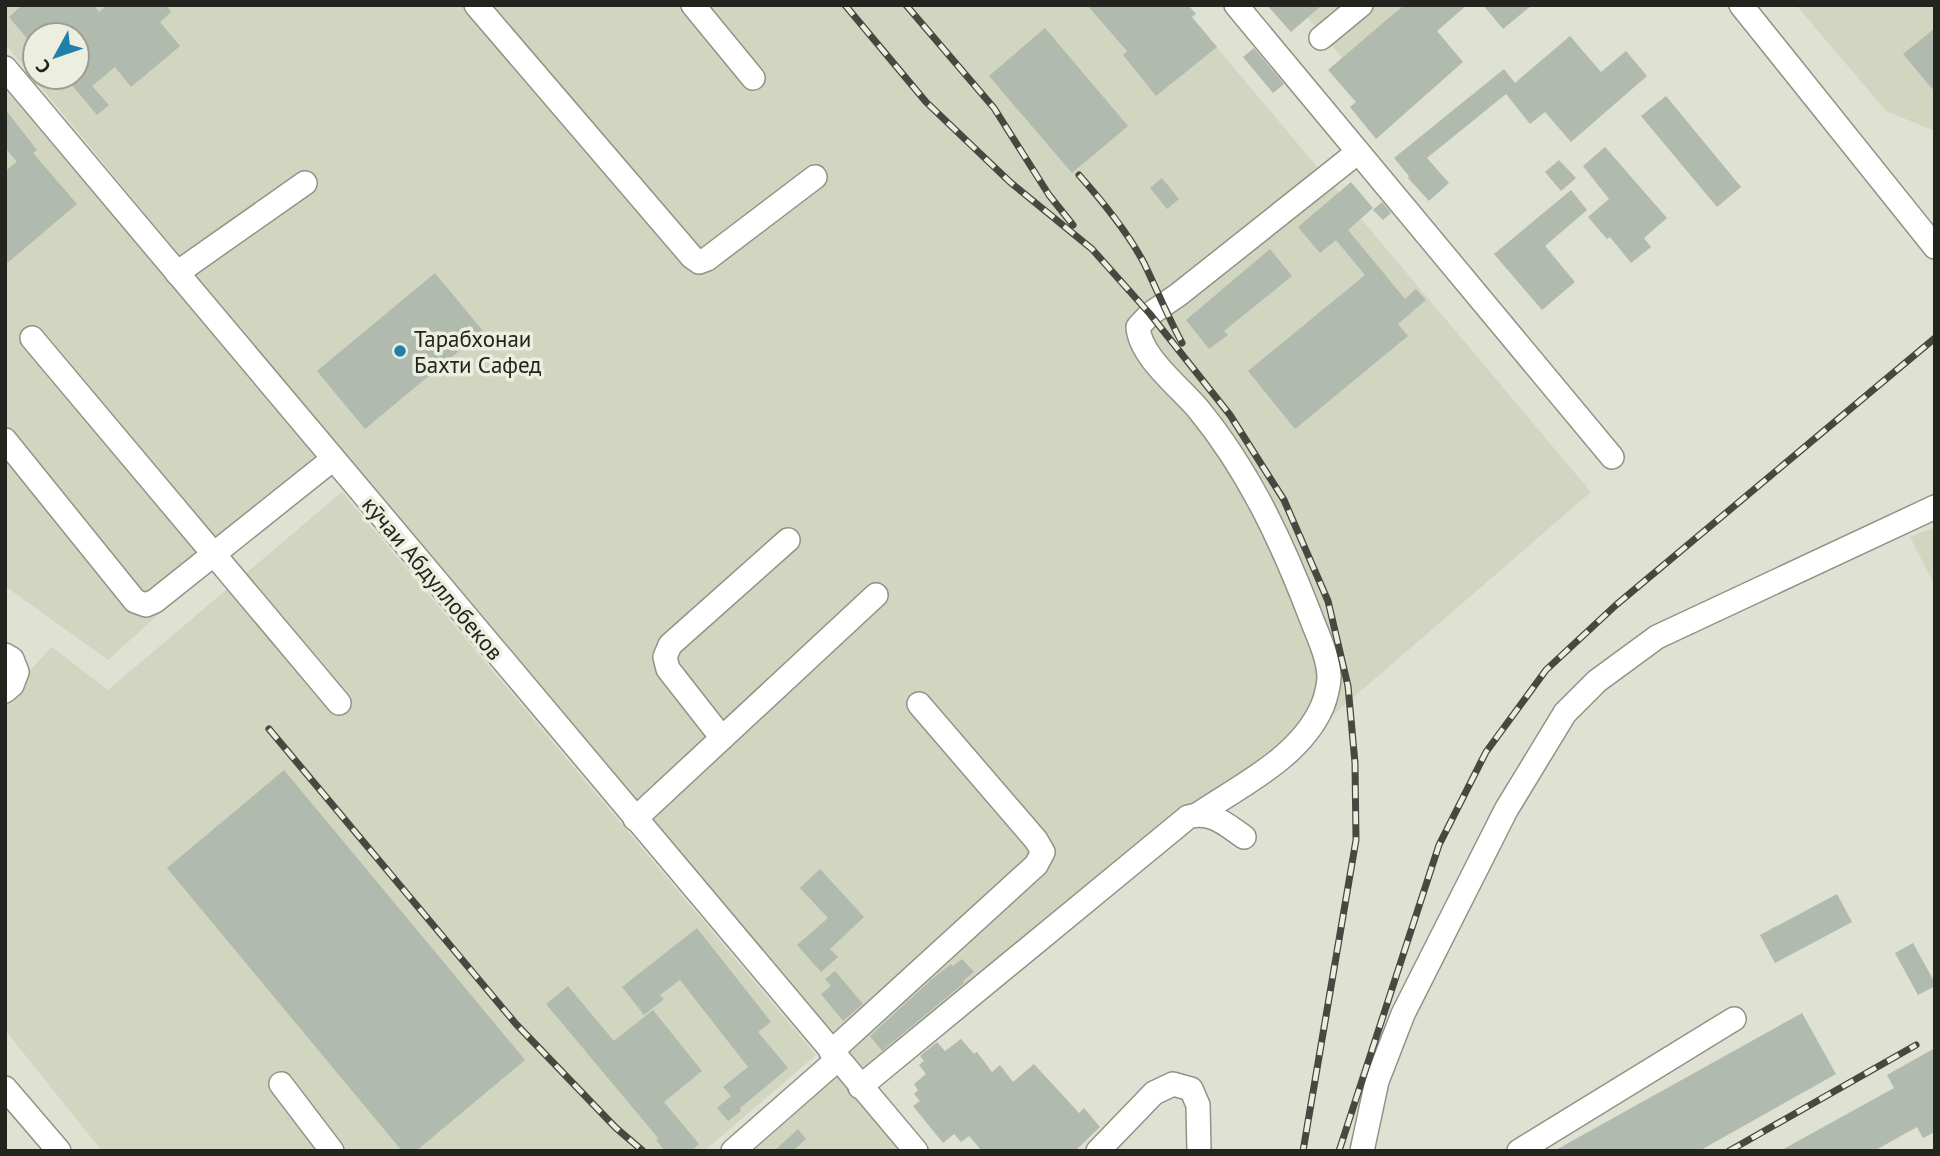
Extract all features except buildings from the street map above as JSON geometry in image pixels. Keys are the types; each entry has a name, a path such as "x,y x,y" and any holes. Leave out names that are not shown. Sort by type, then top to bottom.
{"street":[{"path":"476,5 699,262 707,259 815,177"},
{"path":"693,5 753,78"},
{"path":"1236,5 1612,457"},
{"path":"1321,38 1360,5"},
{"path":"1741,5 1935,247"},
{"name":"кӯчаи Абдуллобеков","path":"5,68 915,1151"},
{"path":"860,1087 1161,837 1272,765 1309,730 1323,705 1329,677 1320,642 1292,568 1270,520 1234,456 1199,410 1146,351 1139,339 1139,327 1150,314 1178,295 1358,152"},
{"path":"177,273 305,183"},
{"path":"32,338 339,702"},
{"path":"5,440 135,601 146,605 155,601 333,459"},
{"path":"1362,1151 1377,1081 1403,1014 1506,810 1565,713 1597,681 1657,637 1935,507"},
{"path":"722,738 668,669 665,657 670,645 788,540"},
{"path":"635,819 876,595"},
{"path":"5,655 12,659 17,672 12,684 5,691"},
{"path":"733,1151 1036,865 1043,852 1036,840 919,704"},
{"path":"1200,813 1210,815 1244,837"},
{"path":"1519,1151 1734,1019"},
{"path":"281,1084 332,1151"},
{"path":"1098,1151 1154,1093 1172,1084 1191,1088 1198,1105 1199,1151"},
{"path":"5,1088 59,1151"}],"shaded area":[{"path":"5,5 1181,5 1591,492 1268,771 1200,803 863,1082 44,91 91,91 91,21 21,21 21,63 5,44"},
{"path":"1297,5 1449,5 1362,81"},
{"path":"1796,5 1935,5 1935,131 1886,111"},
{"path":"5,89 325,465 108,660 5,586"},
{"path":"342,492 816,1055 704,1151 102,1151 5,1030 5,697 52,647 108,690"},
{"path":"1935,527 1935,586 1910,537"},
{"path":"841,1071 909,1151 749,1151"}],"railway":[{"path":"845,5 926,102 1010,182 1092,249 1150,314 1230,415 1284,500 1328,601 1348,686 1355,763 1356,840 1303,1151"},
{"path":"906,5 994,108 1049,195 1073,225"},
{"path":"1079,175 1114,217 1137,251 1182,343"},
{"path":"1339,1151 1439,845 1486,752 1546,670 1616,605 1935,338"},
{"path":"269,729 516,1024 616,1128 643,1151"},
{"path":"1729,1151 1916,1045"}],"place":[{"name":"Тарабхонаи Бахти Сафед","path":"400,351"}]}
